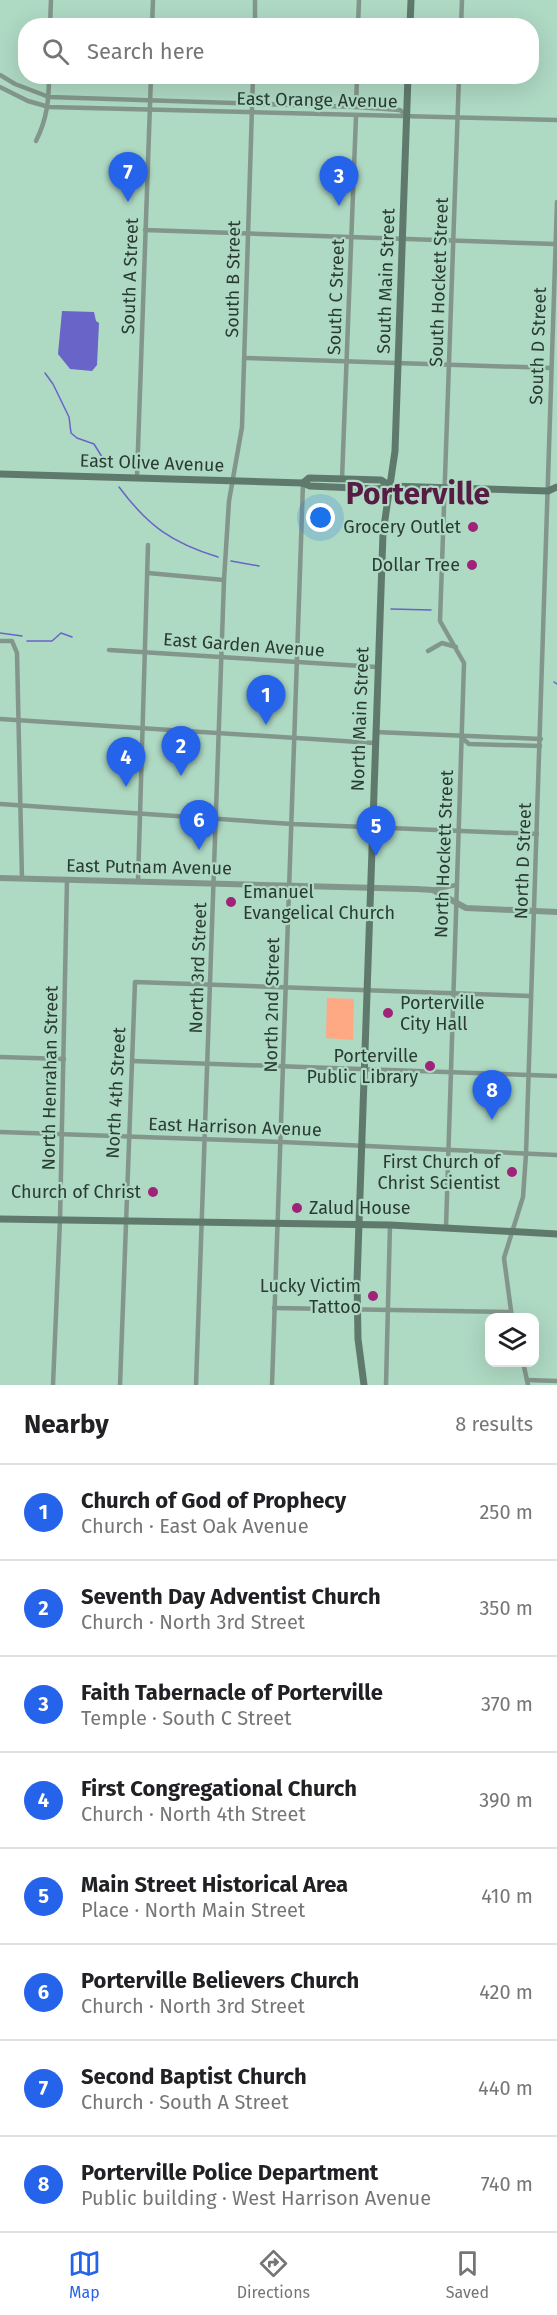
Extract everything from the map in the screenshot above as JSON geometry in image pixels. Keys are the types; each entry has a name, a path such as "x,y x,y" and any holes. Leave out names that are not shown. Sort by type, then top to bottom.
{"main road":[{"path":"410,18 411,0"},
{"name":"South Main Street","path":"390,486 395,451 408,84"},
{"name":"East Olive Avenue","path":"0,474 303,483 310,486 378,489 390,486"},
{"name":"East Olive Avenue","path":"303,483 309,478 381,480 390,486"},
{"path":"390,486 548,490 557,487"},
{"name":"North Main Street","path":"364,1385 357,1308 360,1145 383,517 390,486"},
{"path":"548,490 557,495"},
{"path":"0,1219 358,1224 557,1234"}],"street":[{"path":"50,18 51,0"},
{"path":"152,18 153,0"},
{"path":"255,0 255,18"},
{"path":"358,18 359,0"},
{"path":"461,18 462,0"},
{"name":"East Orange Avenue","path":"0,75 15,84 49,97 356,107 400,110 406,116 399,118 49,106 28,101 0,87"},
{"path":"36,141 49,106 49,84"},
{"name":"South A Street","path":"137,477 151,84"},
{"name":"South B Street","path":"232,481 242,427 253,84"},
{"path":"356,107 357,84"},
{"name":"South Hockett Street","path":"445,488 459,84"},
{"name":"South C Street","path":"342,479 356,116"},
{"path":"406,116 557,120"},
{"name":"South D Street","path":"548,490 557,202"},
{"path":"146,230 555,244"},
{"path":"245,358 551,368"},
{"name":"North 3rd Street","path":"196,1385 224,579 232,481"},
{"name":"North 2nd Street","path":"272,1385 303,483"},
{"name":"North Hockett Street","path":"445,488 440,621 457,647 464,663 446,1227"},
{"name":"North D Street","path":"512,1313 504,1258 523,1197 526,1154 536,912 548,490"},
{"path":"138,882 148,545"},
{"path":"148,573 224,579"},
{"path":"0,641 12,641 17,653 21,879"},
{"path":"428,651 442,643 457,647"},
{"name":"East Garden Avenue","path":"109,650 377,667"},
{"path":"0,719 374,742"},
{"path":"375,732 541,739"},
{"path":"461,737 469,744 540,746"},
{"path":"0,804 291,824 537,834"},
{"name":"East Putnam Avenue","path":"0,878 433,890"},
{"name":"North Henrahan Street","path":"53,1385 60,1220 67,880"},
{"path":"433,890 456,885"},
{"path":"433,890 455,904 477,910 557,912"},
{"name":"North 4th Street","path":"120,1385 127,1137 135,982 210,985"},
{"path":"210,985 531,996"},
{"path":"0,1057 64,1059"},
{"path":"132,1061 557,1076"},
{"name":"East Harrison Avenue","path":"0,1132 360,1145 557,1155"},
{"path":"386,1385 390,1225"},
{"path":"274,1308 389,1308 485,1313"},
{"path":"524,1367 528,1382 557,1381"}],"shaded area":[{"path":"62,311 94,312 96,321 99,323 97,365 92,371 70,369 58,354"},
{"path":"327,998 354,999 353,1040 326,1038"}],"waterway":[{"path":"45,373 69,417 71,433 77,438 94,444 107,465"},
{"path":"119,487 140,512 162,531 187,546 218,557"},
{"path":"231,561 259,566"},
{"path":"391,609 431,610"},
{"path":"0,633 22,636"},
{"path":"27,641 52,641 61,633 72,637"}],"place":[{"name":"Second Baptist Church","path":"128,202"},
{"name":"Faith Tabernacle of Porterville","path":"339,206"},
{"name":"Grocery Outlet","path":"473,527"},
{"name":"Dollar Tree","path":"472,565"},
{"name":"Church of God of Prophecy","path":"266,725"},
{"name":"Seventh Day Adventist Church","path":"181,776"},
{"name":"First Congregational Church","path":"126,787"},
{"name":"Porterville Believers Church","path":"199,850"},
{"name":"Main Street Historical Area","path":"376,856"},
{"name":"Emanuel Evangelical Church","path":"231,902"},
{"name":"Porterville City Hall","path":"388,1013"},
{"name":"Porterville Public Library","path":"430,1066"},
{"name":"Porterville Police Department","path":"492,1120"},
{"name":"First Church of Christ Scientist","path":"512,1172"},
{"name":"Church of Christ","path":"153,1192"},
{"name":"Zalud House","path":"297,1208"},
{"name":"Lucky Victim Tattoo","path":"373,1296"}],"district":[{"name":"Porterville","path":"418,494"}]}
